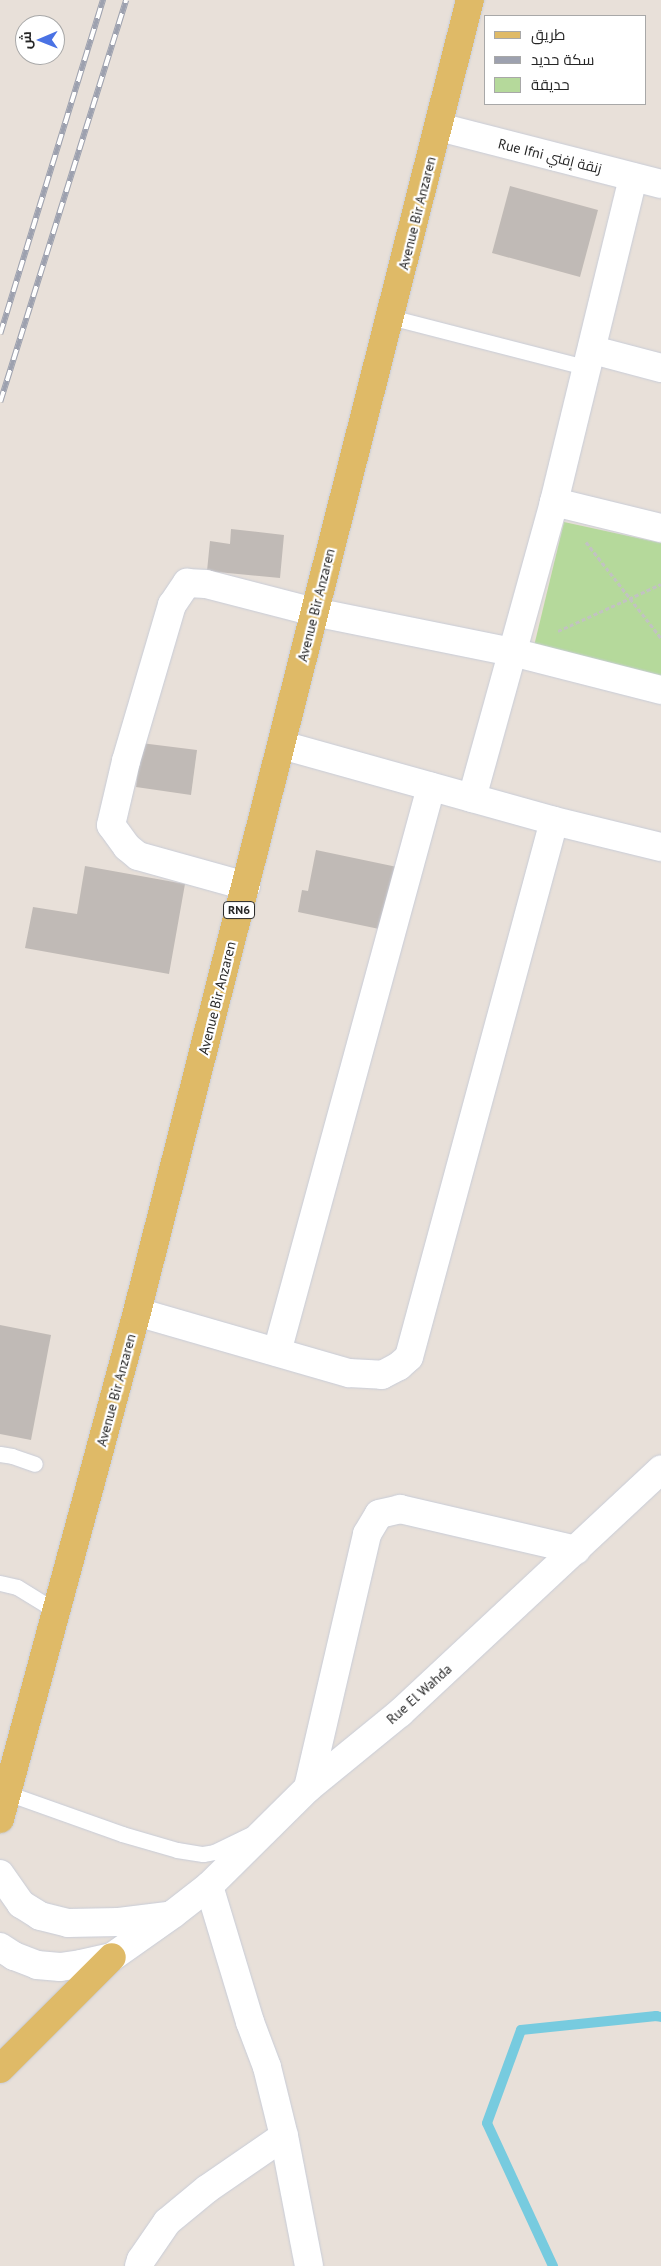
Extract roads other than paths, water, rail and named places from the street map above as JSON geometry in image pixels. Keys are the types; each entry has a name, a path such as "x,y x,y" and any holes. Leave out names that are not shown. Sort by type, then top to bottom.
{"main road":[{"name":"Avenue Bir Anzaren","path":"4,1806 137,1312 470,0"},
{"path":"0,2069 112,1957"}],"street":[{"name":"Rue Ifni زنقة إفني","path":"439,127 661,184"},
{"path":"472,798 554,502 634,177"},
{"path":"590,359 661,368"},
{"path":"554,502 661,528"},
{"path":"246,886 138,856 127,847 111,825 126,761 172,605 187,583 206,584 314,612 512,652 661,690"},
{"path":"282,745 554,821 661,847"},
{"path":"277,1352 431,787"},
{"path":"137,1312 349,1373 382,1375 399,1366 412,1352 554,821"},
{"name":"Rue El Wahda","path":"0,1947 14,1956 37,1965 60,1967 112,1957 173,1914 209,1886 308,1788 400,1712 661,1470"},
{"path":"308,1788 368,1534 379,1514 400,1509 576,1550"},
{"name":"Rue El Wahda","path":"0,1874 21,1904 40,1916 68,1923 119,1922 173,1914"},
{"path":"209,1886 250,2022 267,2067 284,2136 309,2266"},
{"path":"139,2266 141,2260 167,2222 207,2189 284,2136"}],"lane":[{"path":"390,317 590,359"},
{"path":"0,1454 35,1464"},
{"path":"0,1583 17,1587 56,1611"},
{"path":"4,1806 122,1834 177,1850 203,1854 214,1852 246,1837 272,1817 295,1791 300,1788 308,1788"}],"waterway":[{"path":"553,2266 487,2123 521,2030 661,2017"}],"railway":[{"path":"0,334 103,0"},
{"path":"0,402 126,0"}]}
